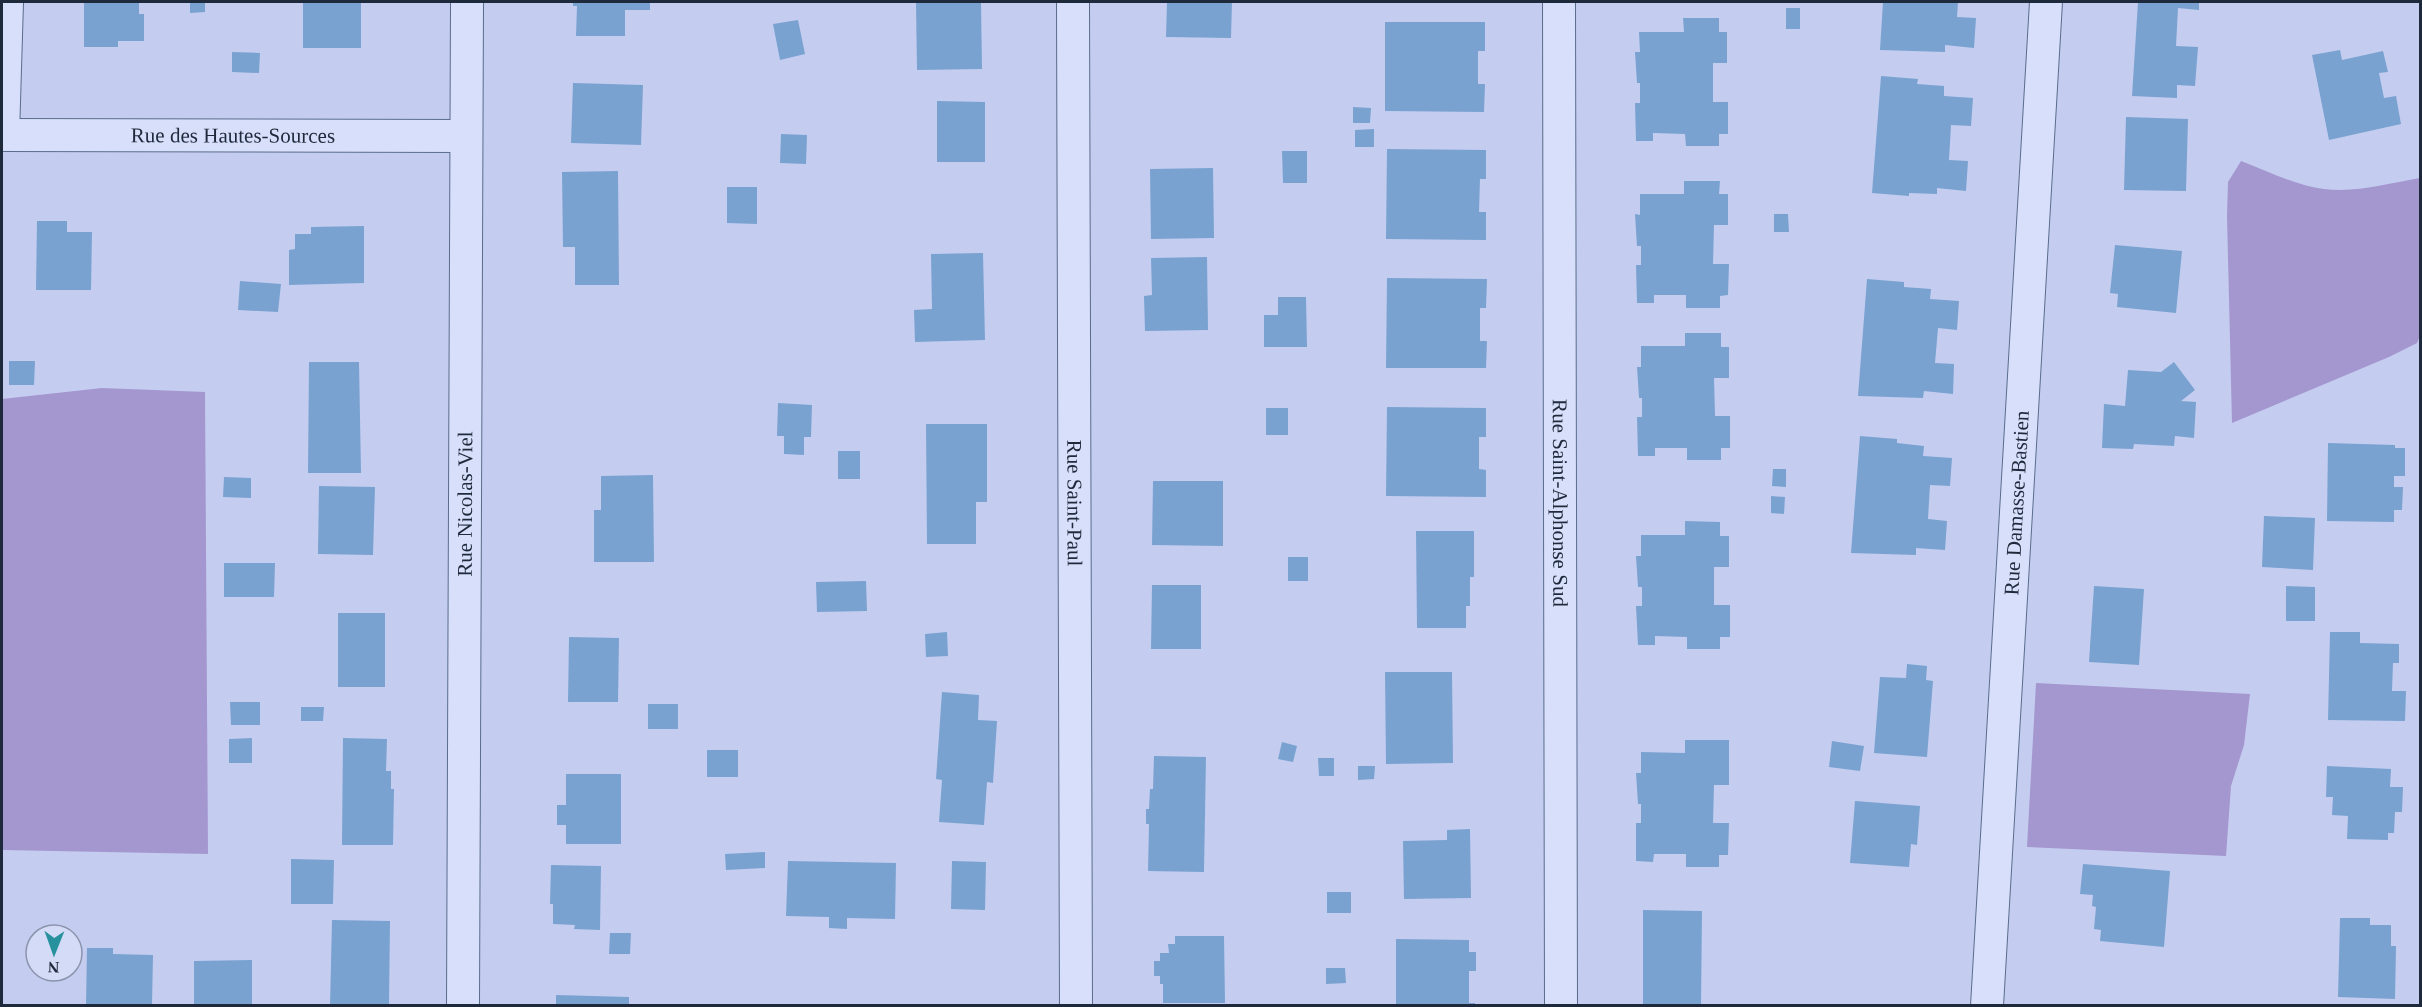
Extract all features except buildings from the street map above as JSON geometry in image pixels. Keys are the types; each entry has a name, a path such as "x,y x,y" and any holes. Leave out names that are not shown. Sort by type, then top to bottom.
{"street":[{"path":"2,135 7,2"},
{"name":"Rue Nicolas-Viel","path":"463,1005 464,136 467,2"},
{"name":"Rue Saint-Paul","path":"1073,2 1076,1005"},
{"name":"Rue Saint-Alphonse Sud","path":"1559,2 1561,1005"},
{"name":"Rue Damasse-Bastien","path":"1987,1005 2046,2"},
{"name":"Rue des Hautes-Sources","path":"2,135 464,136"}],"shaded area":[{"path":"2241,161 2293,181 2324,189 2361,189 2420,178 2420,336 2417,343 2389,357 2232,423 2228,182"},
{"path":"102,388 205,392 208,854 2,850 2,399"},
{"path":"2036,683 2250,694 2244,745 2231,786 2226,856 2027,847"}]}
